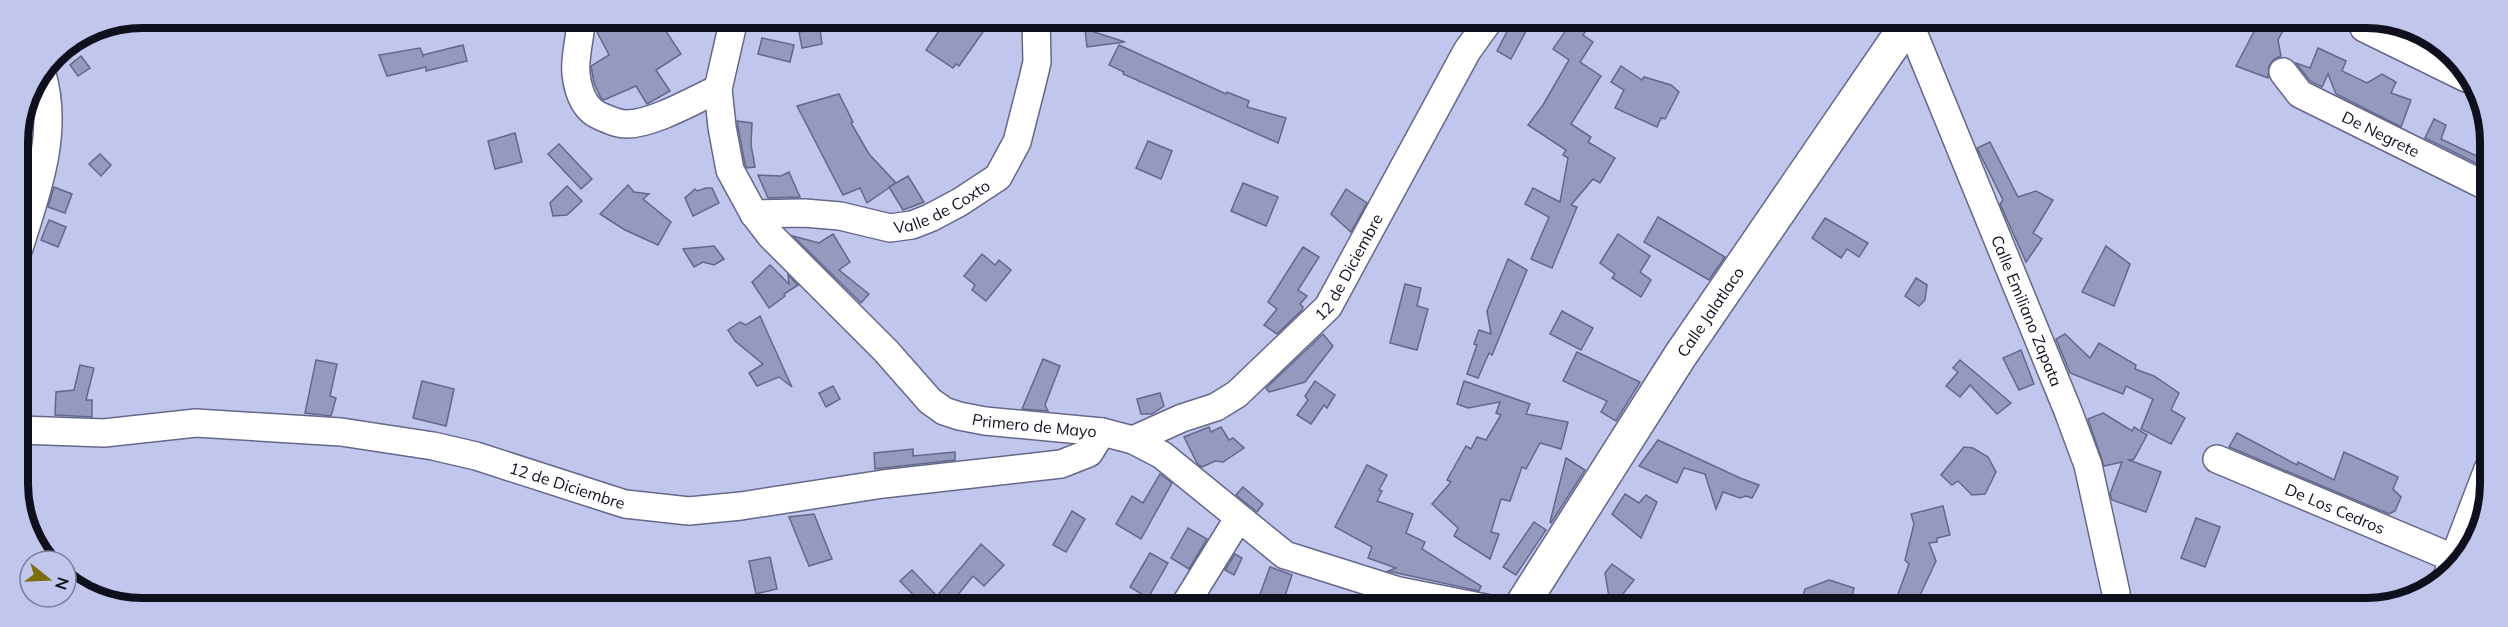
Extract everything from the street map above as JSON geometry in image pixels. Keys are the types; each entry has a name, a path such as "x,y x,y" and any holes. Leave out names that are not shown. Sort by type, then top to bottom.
{"main road":[{"name":"Calle Jalatlaco","path":"1526,598 1680,356 1903,28"}],"street":[{"name":"12 de Diciembre","path":"1133,440 1182,417 1216,407 1238,394 1328,307 1467,51 1484,28"},
{"name":"Calle Emiliano Zapata","path":"1911,28 2088,465 2116,598"},
{"path":"2364,28 2455,73"},
{"path":"580,29 577,81 586,106 597,115 617,123 629,124 653,118 718,89"},
{"name":"Primero de Mayo","path":"732,29 718,89 722,127 730,170 754,214 771,236 886,351 922,393 944,411 985,421 1102,432 1133,440 1162,456 1285,555 1399,591 1434,598"},
{"name":"Valle de Coxto","path":"754,214 804,213 840,216 890,228 912,225 960,202 998,177 1017,142 1037,62 1036,29"},
{"name":"De Negrete","path":"2283,72 2300,94 2480,183"},
{"path":"29,218 48,143 48,112 44,85"},
{"name":"12 de Diciembre","path":"28,430 104,433 196,423 341,432 433,446 476,456 625,504 689,511 741,506 883,484 1061,464 1089,453 1102,432"},
{"name":"De Los Cedros","path":"2217,459 2445,566"},
{"path":"2453,557 2480,490"},
{"path":"1189,598 1238,519"}],"building":[{"path":"1509,28 1527,28 1511,59 1497,51"},
{"path":"1567,28 1588,28 1583,35 1593,42 1580,62 1601,76 1571,124 1591,137 1588,142 1615,158 1600,183 1593,179 1571,205 1577,207 1552,268 1531,259 1549,217 1525,204 1533,188 1560,202 1568,158 1563,155 1566,150 1528,125 1543,105 1569,60 1553,49"},
{"path":"2256,28 2285,28 2278,40 2281,56 2274,59 2269,66 2268,78 2236,66"},
{"path":"601,29 664,29 681,54 656,70 670,91 647,104 636,86 604,100 601,98 594,83 591,66 609,55 597,32"},
{"path":"820,29 822,44 802,48 799,32"},
{"path":"940,29 978,29 983,32 959,66 956,64 953,68 926,50"},
{"path":"1085,29 1125,42 1087,47"},
{"path":"762,38 794,45 790,62 758,54"},
{"path":"463,45 467,61 426,71 426,67 387,76 379,55 420,48 423,55"},
{"path":"1119,45 1226,94 1227,92 1249,101 1247,107 1286,118 1278,143 1123,74 1124,72 1109,65"},
{"path":"2318,48 2346,61 2342,71 2367,83 2382,74 2396,82 2391,93 2411,100 2401,127 2336,94 2328,74 2322,87 2310,81 2296,63 2310,68"},
{"path":"81,56 90,68 78,76 70,65"},
{"path":"1621,66 1642,80 1644,77 1671,85 1679,92 1665,119 1661,118 1657,127 1615,108 1624,90 1611,82"},
{"path":"839,94 853,122 851,123 869,154 896,183 867,203 860,188 843,195 797,106"},
{"path":"2434,119 2446,125 2441,139 2480,158 2480,165 2425,138"},
{"path":"737,121 752,123 751,145 755,167 747,168 745,165"},
{"path":"515,133 522,162 495,169 488,141"},
{"path":"1148,141 1172,151 1161,179 1136,168"},
{"path":"1990,142 2018,197 2036,191 2053,200 2033,233 2042,239 2026,262 2000,204 2003,200 1977,148"},
{"path":"559,144 592,179 581,189 548,154"},
{"path":"100,154 111,165 101,176 89,164"},
{"path":"789,172 800,197 768,198 758,175 781,176"},
{"path":"908,176 924,202 903,210 889,187"},
{"path":"1243,183 1278,197 1266,226 1231,211"},
{"path":"628,185 634,192 649,194 643,199 671,222 658,245 625,230 600,214"},
{"path":"567,186 582,201 567,215 553,216 550,203"},
{"path":"54,187 72,194 65,213 48,207"},
{"path":"712,188 719,203 693,216 685,198 695,189 697,191"},
{"path":"1346,189 1367,203 1351,232 1331,214"},
{"path":"1658,217 1725,257 1709,280 1644,242"},
{"path":"1825,218 1868,243 1859,257 1847,249 1841,258 1812,238"},
{"path":"49,220 66,227 58,247 41,240"},
{"path":"833,234 850,262 839,270 869,294 861,303 793,236 819,243"},
{"path":"1618,234 1650,256 1640,272 1651,280 1641,297 1612,278 1615,274 1600,263"},
{"path":"714,246 724,259 714,265 703,262 694,267 683,249"},
{"path":"2106,246 2130,264 2114,306 2082,292"},
{"path":"1303,247 1319,257 1298,290 1307,296 1300,304 1303,307 1302,310 1277,334 1264,325 1277,309 1268,302"},
{"path":"982,254 995,265 999,260 1011,270 986,301 972,290 975,285 964,276"},
{"path":"1508,259 1527,270 1492,355 1489,353 1478,378 1467,374 1477,345 1474,344 1479,330 1491,334 1487,311"},
{"path":"770,265 789,284 788,275 798,285 769,308 752,282"},
{"path":"1916,278 1927,285 1925,300 1919,306 1905,296"},
{"path":"1405,284 1421,288 1417,306 1428,309 1417,350 1390,343"},
{"path":"1562,311 1593,328 1581,350 1550,334"},
{"path":"760,316 792,387 779,377 757,386 749,373 763,364 735,341 728,330 740,322 746,325"},
{"path":"1323,334 1333,346 1305,382 1269,392 1266,388"},
{"path":"2065,334 2090,358 2099,343 2136,365 2135,369 2154,376 2179,393 2171,410 2185,418 2171,444 2141,429 2153,399 2126,386 2123,394 2070,373 2056,339"},
{"path":"2021,350 2034,384 2019,390 2003,358"},
{"path":"1577,352 1640,382 1616,421 1601,412 1607,401 1563,381"},
{"path":"1043,359 1060,366 1045,405 1048,411 1022,409"},
{"path":"316,360 337,364 330,396 336,398 331,416 305,413"},
{"path":"1960,360 2011,403 1997,414 1970,385 1960,397 1946,386 1958,372 1953,368"},
{"path":"80,365 94,368 86,400 92,400 92,417 55,415 56,392 74,390"},
{"path":"422,381 454,389 446,426 413,418"},
{"path":"1315,381 1335,395 1327,408 1324,405 1311,424 1297,415 1308,400 1305,396"},
{"path":"1464,381 1530,404 1526,414 1568,422 1561,449 1540,443 1526,469 1522,467 1510,501 1501,499 1491,532 1499,534 1490,559 1454,536 1458,528 1432,504 1451,482 1447,480 1466,446 1471,449 1477,437 1486,440 1501,415 1496,413 1500,402 1468,408 1457,404"},
{"path":"833,386 840,399 826,407 819,393"},
{"path":"1160,393 1164,406 1152,414 1141,414 1137,399"},
{"path":"2103,413 2132,431 2134,427 2147,435 2134,459 2129,460 2161,472 2146,512 2112,500 2110,494 2122,462 2104,466 2088,419"},
{"path":"1209,427 1211,432 1221,427 1229,440 1233,438 1244,448 1223,462 1215,461 1202,467 1197,463 1184,437"},
{"path":"2237,433 2297,465 2298,462 2334,480 2344,452 2398,477 2393,489 2401,497 2395,511 2389,514 2229,447"},
{"path":"1658,440 1759,485 1752,498 1746,496 1740,498 1723,492 1716,509 1705,474 1684,468 1677,483 1639,466"},
{"path":"1964,447 1973,448 1988,457 1996,472 1985,494 1972,495 1958,481 1952,485 1941,475"},
{"path":"913,449 913,456 955,452 955,460 875,469 874,453"},
{"path":"1566,458 1585,470 1551,523 1550,522"},
{"path":"1367,465 1387,475 1379,490 1382,491 1377,501 1413,514 1406,533 1425,542 1422,549 1481,586 1479,591 1388,571 1396,568 1368,558 1372,547 1335,527"},
{"path":"1160,474 1172,483 1141,539 1116,524 1132,496 1143,503"},
{"path":"1243,487 1263,504 1257,512 1236,495"},
{"path":"1625,494 1639,503 1646,495 1657,502 1641,538 1612,514"},
{"path":"1943,506 1950,535 1937,538 1937,542 1929,543 1936,561 1919,598 1897,598 1909,564 1905,560 1914,524 1911,514"},
{"path":"1072,511 1085,519 1066,552 1053,545"},
{"path":"814,514 832,559 809,566 789,517"},
{"path":"2196,518 2220,527 2205,567 2181,558"},
{"path":"1534,522 1546,530 1516,575 1503,567"},
{"path":"1188,528 1207,539 1189,569 1171,558"},
{"path":"981,544 1004,565 984,586 973,576 955,598 916,598 900,581 912,570 937,596"},
{"path":"1150,553 1168,563 1148,598 1130,587"},
{"path":"1235,554 1242,558 1234,575 1225,570"},
{"path":"770,557 777,589 756,594 749,561"},
{"path":"1612,564 1634,580 1620,598 1609,597 1605,573"},
{"path":"1270,567 1292,575 1284,598 1259,598"},
{"path":"1829,580 1854,588 1852,598 1803,598 1805,589"}]}
